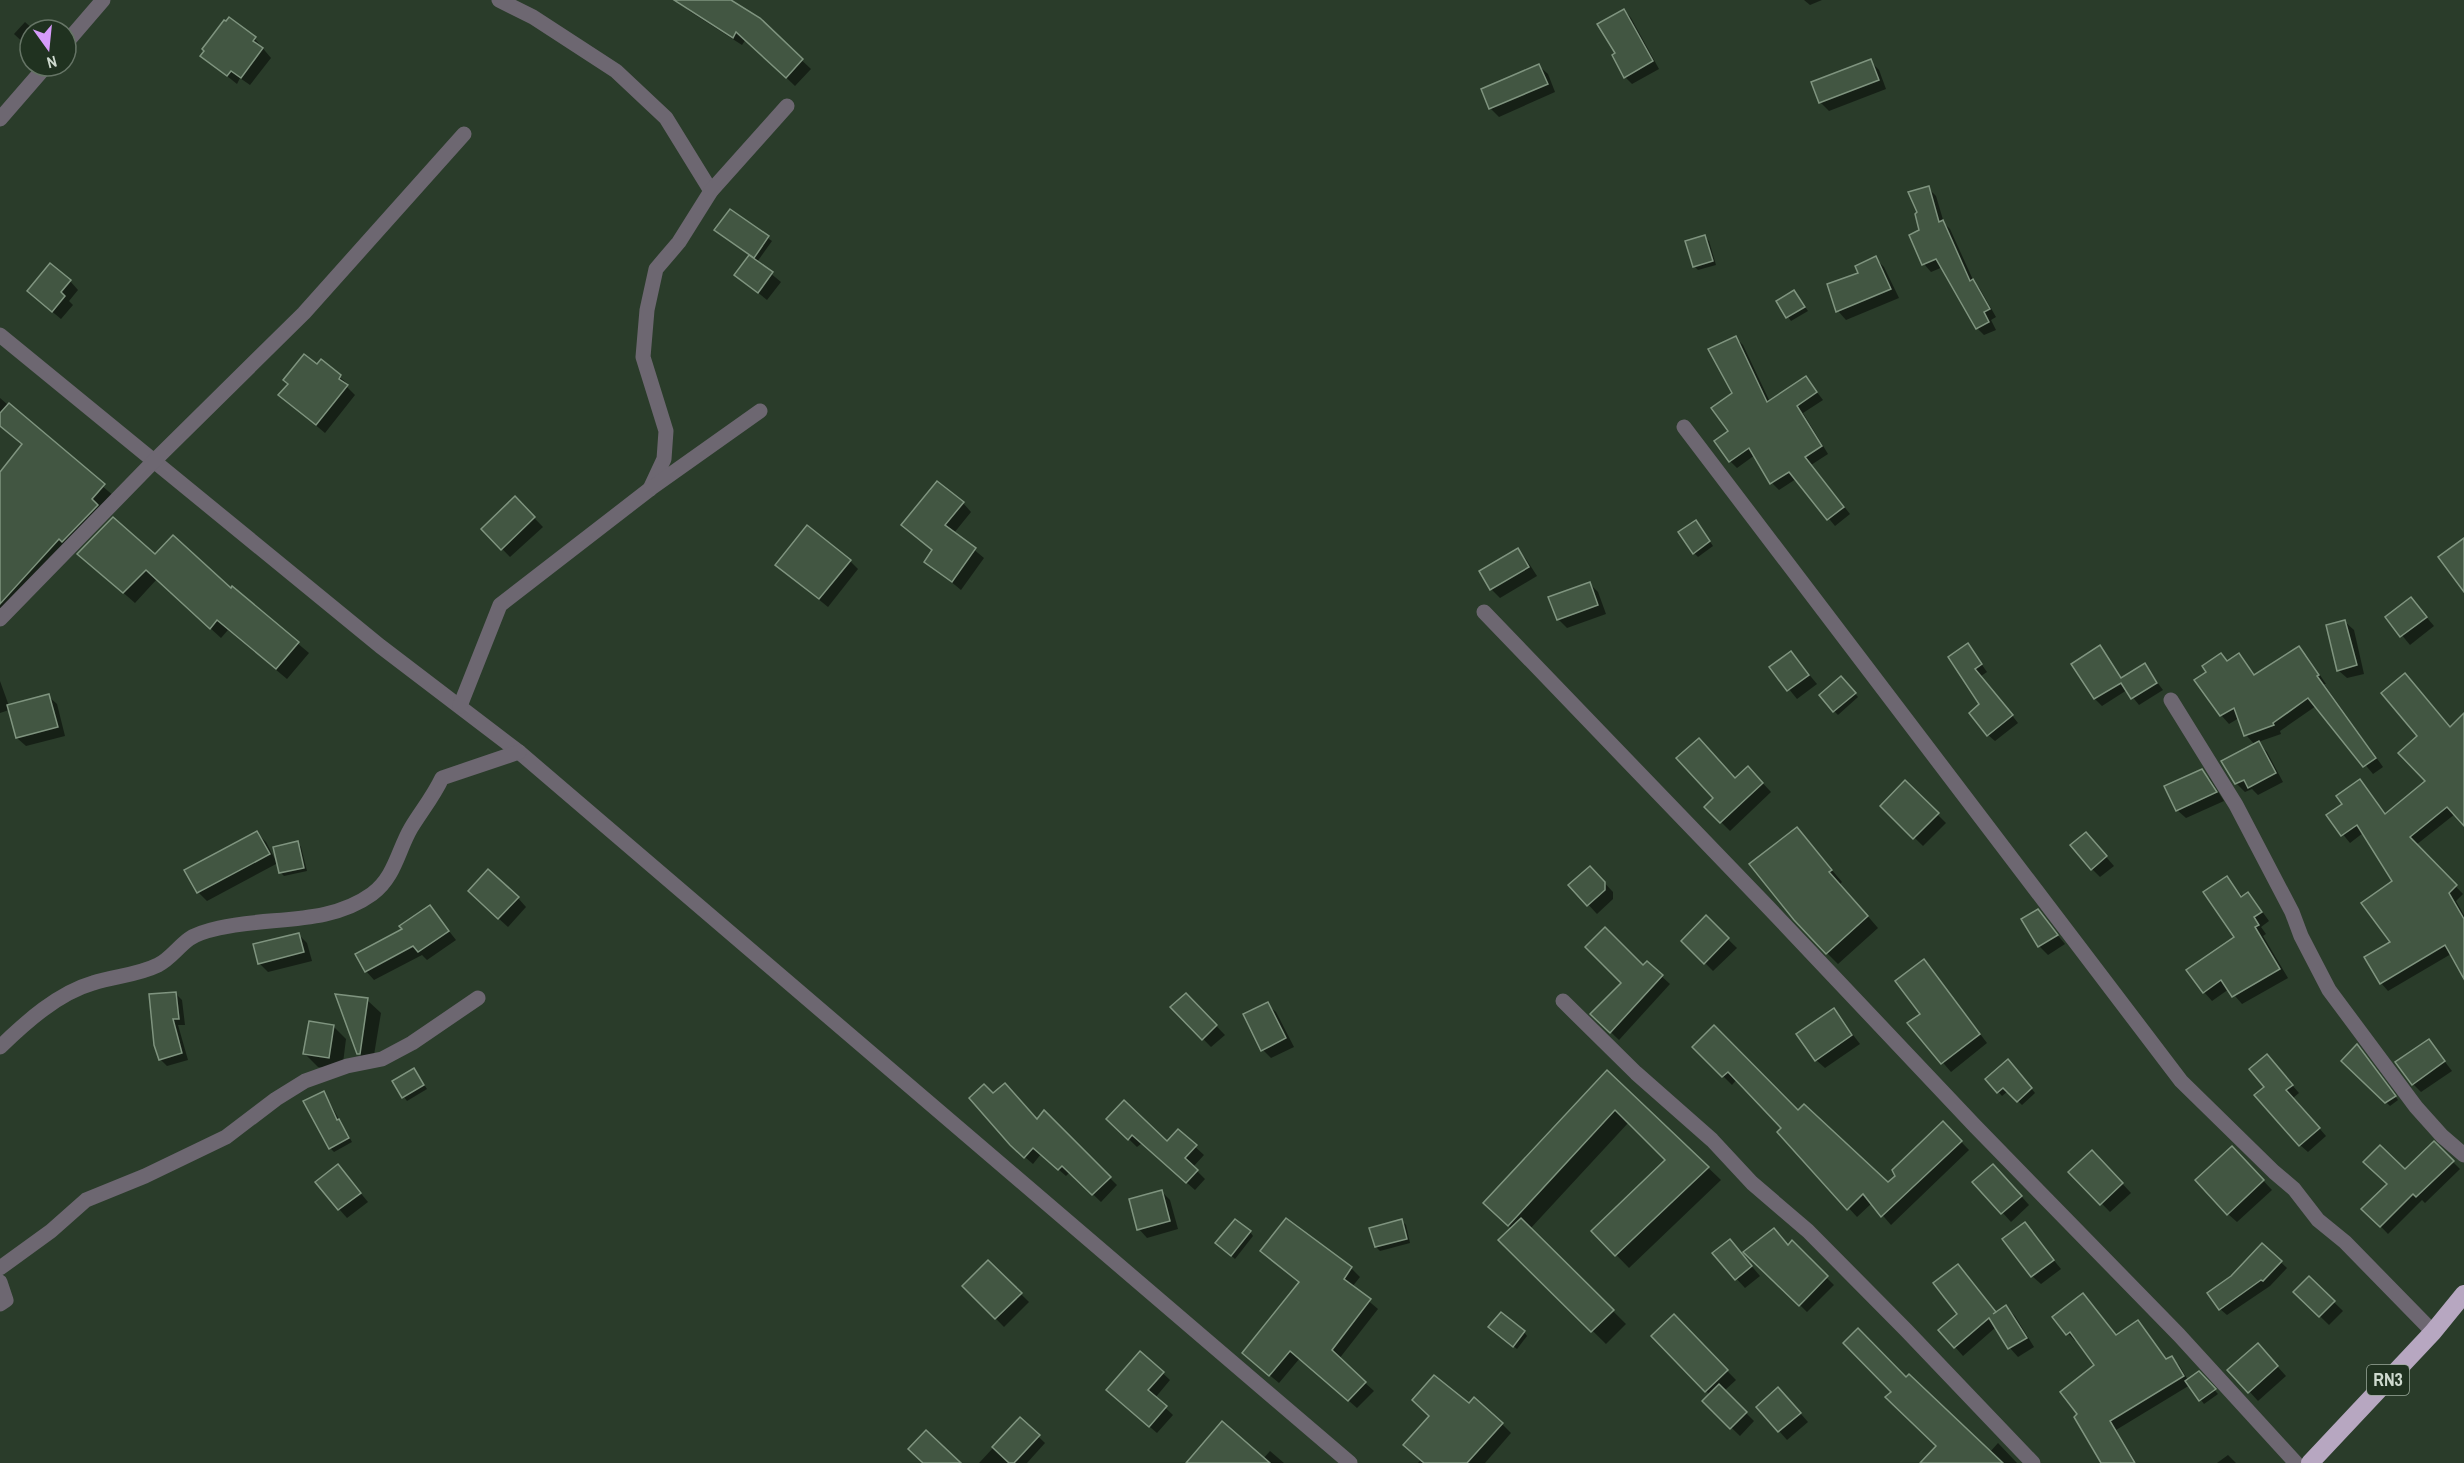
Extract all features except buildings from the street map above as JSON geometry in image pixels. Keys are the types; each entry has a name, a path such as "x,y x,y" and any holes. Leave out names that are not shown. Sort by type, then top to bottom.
{"highway":[{"name":"RN3","path":"2310,1463 2433,1332 2464,1294"}],"street":[{"path":"78,28 103,0"},
{"path":"499,0 533,17 616,71 666,118 711,191"},
{"path":"0,119 36,78"},
{"path":"650,489 664,459 666,431 643,357 647,310 656,269 679,242 711,191 788,106"},
{"path":"0,619 155,460 304,313 464,134"},
{"path":"0,335 380,645 519,752 1350,1463"},
{"path":"460,706 500,605 650,489 760,411"},
{"path":"1684,427 2181,1081 2294,1189 2318,1220 2344,1242 2433,1332"},
{"path":"1484,612 1975,1126 2179,1335 2296,1463"},
{"path":"2171,700 2236,805 2292,912 2301,936 2329,990 2416,1107 2442,1136 2464,1155"},
{"path":"0,1047 58,999 90,983 149,969 163,962 190,938 234,925 315,917 342,910 373,894 396,864 411,829 433,798 442,778 519,752"},
{"path":"0,1268 51,1231 86,1200 155,1171 226,1137 276,1099 305,1081 347,1066 382,1059 411,1043 478,998"},
{"path":"1563,1001 1636,1073 1712,1140 1752,1183 1808,1231 2033,1463"},
{"path":"0,1282 6,1300 0,1304"}]}
